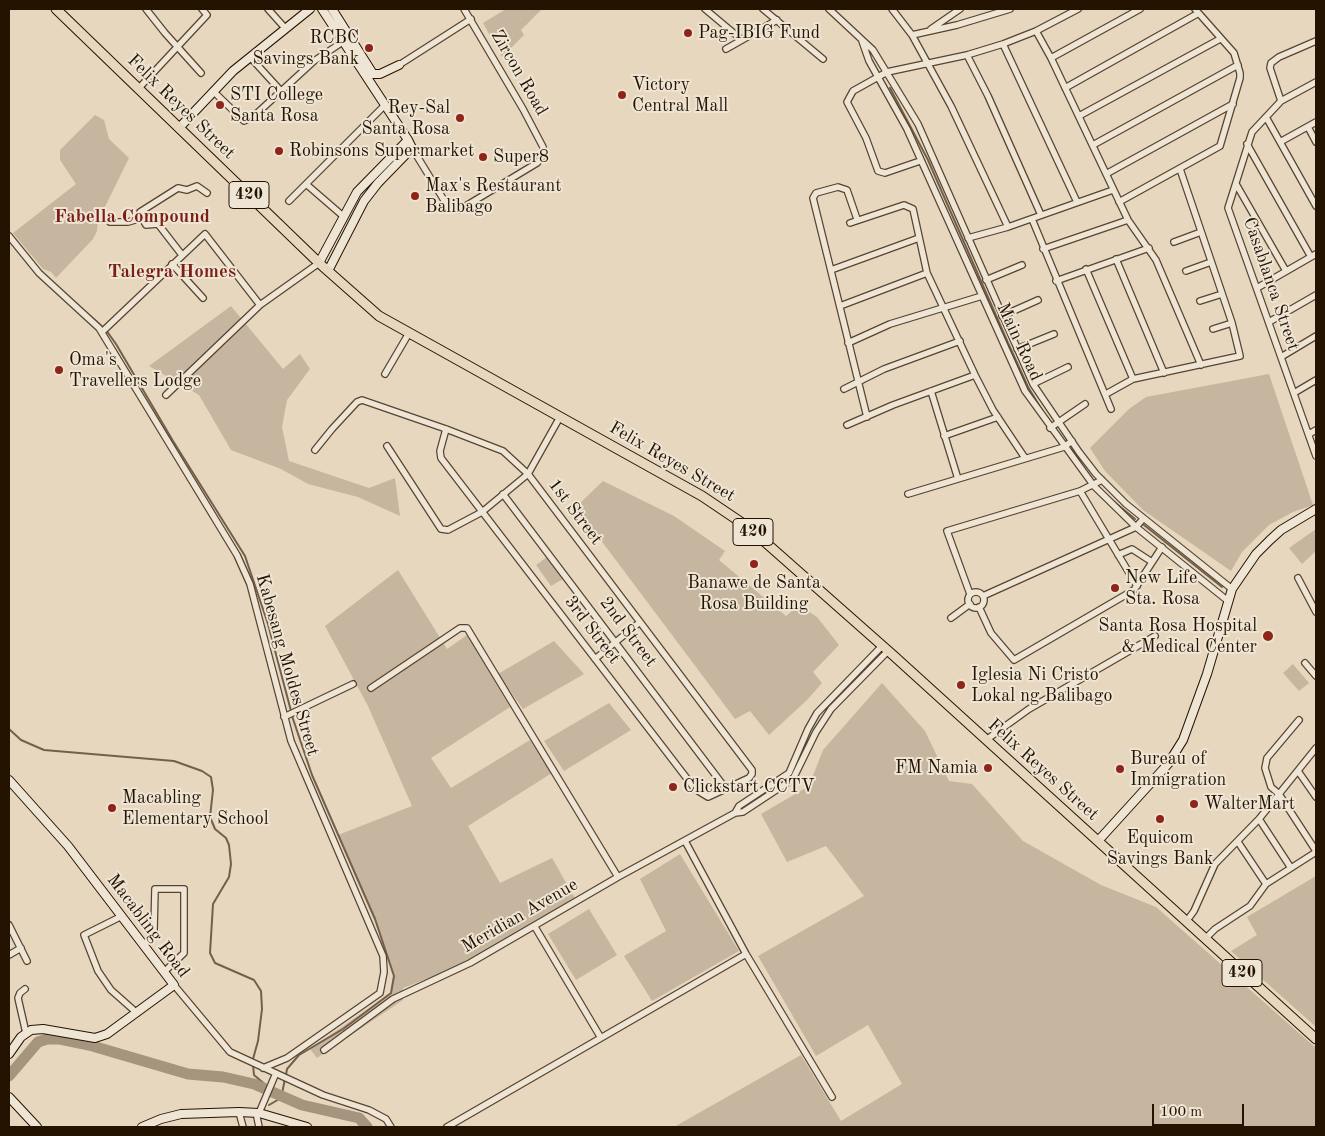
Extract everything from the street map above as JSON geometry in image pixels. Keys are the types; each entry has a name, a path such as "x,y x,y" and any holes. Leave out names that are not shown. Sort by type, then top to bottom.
{"main road":[{"name":"Felix Reyes Street","path":"56,9 319,263 378,316 702,496 732,516 885,648 1316,1039"}],"street":[{"path":"146,9 201,73"},
{"path":"139,88 207,14 202,9"},
{"path":"268,9 285,28"},
{"path":"179,128 213,91 250,57 310,9"},
{"path":"322,9 412,148 378,182 364,202 328,271"},
{"path":"332,9 373,74 380,74 399,65"},
{"name":"Zircon Road","path":"412,148 450,210 459,210 536,163 544,154 543,147 523,109 464,9"},
{"path":"705,9 742,40"},
{"path":"763,9 823,59"},
{"name":"Main Road","path":"829,9 873,50 918,124 1033,384 1058,422 1102,480 1143,519 1232,589"},
{"path":"892,9 912,35 951,106 1008,227"},
{"path":"929,31 960,9"},
{"path":"912,35 957,25 1010,9"},
{"path":"920,161 886,173 878,171 866,138 847,102 847,98 853,91 887,72 967,55 1003,44 1036,31 1078,9"},
{"path":"1051,58 1140,9"},
{"path":"1065,88 1196,11 1234,53 1240,78 1220,146 1119,202"},
{"path":"377,95 376,83 379,79 471,19"},
{"path":"726,49 777,20"},
{"path":"1036,31 1051,58 1128,220 1149,248 1201,365"},
{"name":"Main Road","path":"862,39 878,77 907,129 1022,384 1050,428 1094,486 1136,527 1228,601"},
{"path":"1079,116 1220,39"},
{"path":"213,91 244,121 254,116 314,62 344,41"},
{"path":"1281,101 1270,68 1271,63 1279,57 1316,41"},
{"path":"1003,44 1077,202"},
{"path":"967,55 988,96 1041,215"},
{"path":"250,57 280,91"},
{"path":"1093,145 1238,65"},
{"path":"1286,272 1236,184 1252,132 1281,101 1316,82"},
{"path":"1106,174 1233,104"},
{"path":"289,201 384,106"},
{"path":"1266,117 1316,206"},
{"path":"1280,142 1316,122"},
{"path":"1308,127 1316,142"},
{"path":"166,395 260,305 319,263 340,214 357,192 408,140"},
{"path":"1247,144 1314,256 1257,288"},
{"path":"1106,394 1133,379 1240,356 1232,323 1180,169"},
{"path":"306,184 340,214"},
{"name":"Casablanca Street","path":"1236,184 1228,208 1316,456"},
{"path":"182,255 158,224 146,225 140,212 178,188 187,190 197,186 207,193"},
{"path":"857,219 847,190 838,187 816,193 813,198 867,417"},
{"path":"968,238 1008,227 1113,190"},
{"path":"850,223 857,219 904,205 915,213 927,273 975,376 998,417 1025,458"},
{"path":"110,222 128,222 142,218"},
{"path":"1032,218 1056,281 1111,409"},
{"path":"1044,249 1128,220"},
{"path":"1174,242 1201,232"},
{"path":"104,330 172,264 206,235 260,305"},
{"name":"Kabesang Moldes Street","path":"9,236 39,272 104,330 237,555 250,584 308,783 383,956 384,972 380,993 287,1058 263,1068"},
{"path":"831,270 919,238"},
{"path":"1056,281 1149,248"},
{"path":"1116,259 1164,373"},
{"path":"1186,271 1212,262"},
{"path":"172,264 203,298"},
{"path":"986,280 1022,265"},
{"path":"1086,269 1133,379"},
{"path":"840,306 927,273"},
{"path":"1200,301 1222,294"},
{"path":"1269,322 1316,295"},
{"path":"848,344 890,324 982,296"},
{"path":"1002,316 1038,300"},
{"path":"1213,329 1232,323"},
{"path":"384,374 409,333"},
{"path":"1017,349 1054,334"},
{"path":"1281,356 1316,336"},
{"path":"844,389 884,369 960,341"},
{"path":"1033,384 1068,367"},
{"path":"846,425 931,391 975,376"},
{"path":"1294,393 1316,380"},
{"path":"931,391 958,479"},
{"name":"1st Street","path":"315,450 359,401 498,448 528,474 752,770"},
{"path":"1050,428 1085,404"},
{"path":"387,446 441,529 448,530 482,512 528,474 560,417"},
{"path":"944,436 998,417"},
{"name":"3rd Street","path":"446,429 440,456 699,793 708,797 749,778 752,770"},
{"path":"1309,434 1316,430"},
{"path":"908,494 1064,447 1072,441"},
{"path":"970,604 968,599 970,594 947,532 1080,491 1094,486 1102,480"},
{"path":"1080,491 1137,586"},
{"name":"2nd Street","path":"503,494 726,788"},
{"path":"1098,841 1177,751 1201,690 1232,589 1256,554 1270,540 1281,530 1316,509"},
{"path":"983,596 1109,540 1136,527 1143,519"},
{"path":"970,604 979,607 991,633 1014,660 1128,594 1137,586 1162,547"},
{"path":"1118,555 1132,549 1152,562"},
{"path":"1298,578 1316,612"},
{"path":"970,594 978,592 983,596 984,602 979,607"},
{"path":"951,618 970,604"},
{"path":"595,659 617,643 640,622"},
{"path":"371,688 460,628 468,628 618,877"},
{"path":"986,740 1029,710 1155,636"},
{"name":"Meridian Avenue","path":"324,1050 393,999 470,963 535,927 618,877 735,813 739,806 788,773 817,713 885,648"},
{"path":"1304,664 1316,676"},
{"path":"288,715 353,684"},
{"path":"1205,939 1215,929 1250,906 1266,884 1316,852 1279,794 1271,787 1265,768 1267,758 1299,720"},
{"path":"1186,922 1194,911 1215,864 1259,819 1316,748"},
{"path":"1298,771 1316,797"},
{"name":"Macabling Road","path":"9,780 68,846 174,985 227,1049 275,1075 323,1095 369,1110 386,1120 391,1127"},
{"path":"1259,819 1291,868"},
{"path":"685,841 746,954 832,1097"},
{"path":"1238,842 1266,884"},
{"path":"145,945 154,930 155,889 184,889 184,953 164,972"},
{"path":"122,916 84,934 98,970 111,990 137,1013"},
{"path":"9,926 27,961"},
{"path":"535,927 601,1038"},
{"path":"9,955 21,948"},
{"path":"447,1127 746,954"},
{"path":"9,1054 26,1033 43,1029 95,1038 107,1034 174,985"},
{"path":"25,989 18,998 26,1033"},
{"path":"260,1127 258,1113 275,1075"},
{"path":"9,1097 37,1127"},
{"path":"239,1112 244,1127"},
{"path":"142,1127 161,1119 181,1114 239,1112 258,1113 307,1127"}],"shaded area":[{"path":"506,9 542,9 521,30 524,35 502,57 483,23"},
{"path":"95,115 104,120 109,139 129,158 98,221 97,231 93,239 56,278 51,272 43,269 13,233 76,184 60,160 60,150"},
{"path":"231,306 283,369 300,354 310,369 287,400 282,427 289,461 369,488 395,478 400,516 358,497 308,484 281,469 231,450 199,395 149,366"},
{"path":"1269,374 1313,505 1293,512 1269,525 1242,552 1231,571 1143,510 1105,471 1090,448 1129,409 1146,397"},
{"path":"603,481 674,516 725,551 719,560 786,616 799,605 817,617 839,645 813,672 822,683 807,700 769,735 750,711 735,719 576,507"},
{"path":"1316,529 1316,551 1302,564 1289,548"},
{"path":"547,557 563,579 551,586 536,565"},
{"path":"398,570 447,649 467,635 510,707 431,758 451,788 530,740 552,773 468,826 500,883 552,858 576,900 470,963 403,988 403,1000 317,1058 310,1049 391,993 394,976 366,897 338,835 412,806 368,706 325,626"},
{"path":"554,641 584,674 523,709 498,674"},
{"path":"1293,664 1309,683 1299,691 1283,673"},
{"path":"882,683 925,731 949,781 972,784 1023,841 1101,885 1156,907 1316,1048 1316,1127 674,1127 801,1055 841,1121 902,1084 868,1025 816,1056 758,956 864,896 826,846 787,862 761,814 809,786 823,750"},
{"path":"609,703 631,730 564,771 544,741"},
{"path":"680,854 739,951 652,1001 624,956 666,931 640,879"},
{"path":"1316,876 1316,1027 1231,951 1257,935 1247,917"},
{"path":"589,909 617,955 576,980 548,934"}],"waterway":[{"path":"890,88 928,160 1028,387 1042,410"},
{"path":"89,315 106,330 116,344 173,441 245,556 268,624 291,711"},
{"path":"1112,500 1135,519"},
{"path":"1144,525 1222,587"},
{"path":"286,1075 287,1069 299,1055 343,1029 391,993 394,976 375,919 312,775 292,716"},
{"path":"9,729 21,740 44,750 174,761 202,771 211,777 213,790 210,817 215,829 226,838 229,845 231,864 229,877 213,904 210,953 215,963 254,980 261,991 262,1009 258,1041 253,1059"},
{"path":"9,1076 38,1042 47,1039 60,1039 89,1045 188,1074 223,1077 254,1084 302,1105 359,1118 367,1127"},
{"path":"253,1065 254,1075 281,1098"},
{"path":"269,1105 281,1098 285,1079"},
{"path":"196,1110 231,1109"}],"place":[{"name":"Pag-IBIG Fund","path":"688,33"},
{"name":"RCBC Savings Bank","path":"369,48"},
{"name":"Victory Central Mall","path":"622,95"},
{"name":"STI College Santa Rosa","path":"220,105"},
{"name":"Rey-Sal Santa Rosa","path":"460,118"},
{"name":"Robinsons Supermarket","path":"279,151"},
{"name":"Super8","path":"483,157"},
{"name":"Max's Restaurant Balibago","path":"415,196"},
{"name":"Oma's Travellers Lodge","path":"59,370"},
{"name":"Banawe de Santa Rosa Building","path":"754,564"},
{"name":"New Life Sta. Rosa","path":"1115,588"},
{"name":"Santa Rosa Hospital & Medical Center","path":"1268,636"},
{"name":"Iglesia Ni Cristo Lokal ng Balibago","path":"961,685"},
{"name":"FM Namia","path":"988,768"},
{"name":"Bureau of Immigration","path":"1120,769"},
{"name":"Clickstart CCTV","path":"673,787"},
{"name":"WalterMart","path":"1194,804"},
{"name":"Macabling Elementary School","path":"112,808"},
{"name":"Equicom Savings Bank","path":"1160,819"}],"district":[{"name":"Fabella Compound","path":"132,217"},
{"name":"Talegra Homes","path":"172,272"}]}
